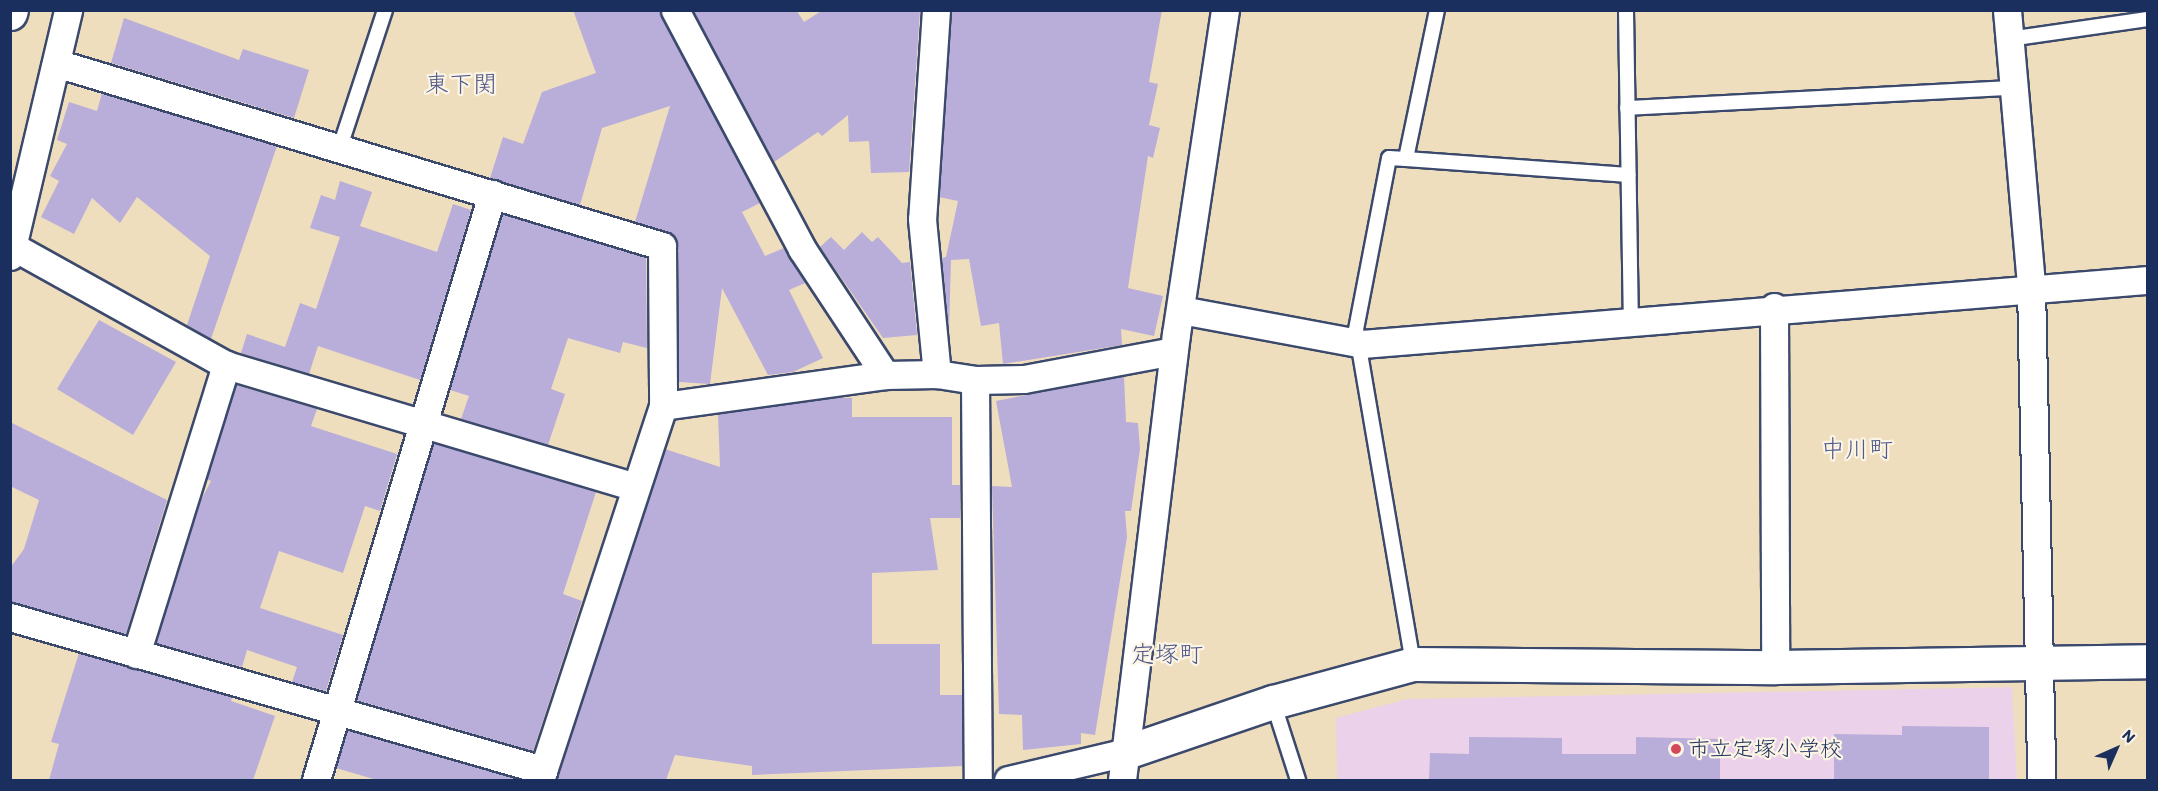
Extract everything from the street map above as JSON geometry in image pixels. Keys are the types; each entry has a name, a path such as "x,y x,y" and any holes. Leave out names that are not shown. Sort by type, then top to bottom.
{"street":[{"path":"69,10 12,251 226,365 634,487"},
{"path":"675,10 802,249 885,375"},
{"path":"936,10 922,219 937,374"},
{"path":"1124,766 1173,351 1225,10"},
{"path":"2007,10 2031,286 2041,780"},
{"path":"10,617 542,775 634,487 663,406 662,246 56,63"},
{"path":"316,780 421,423 492,194"},
{"path":"1181,310 1362,344 2031,286 2148,280"},
{"path":"1774,307 1775,667"},
{"path":"663,406 885,375 937,374 975,380 1024,379 1173,351"},
{"path":"136,654 226,365"},
{"path":"975,380 978,780"},
{"path":"1008,780 1124,766 1273,702 1413,664 1775,667 2148,662"}],"lane":[{"path":"340,147 385,10"},
{"path":"1406,159 1437,10"},
{"path":"1626,10 1631,319"},
{"path":"2009,39 2148,19"},
{"path":"1627,108 2013,88"},
{"path":"1413,664 1362,344 1356,330 1389,158 1628,175"},
{"path":"1273,702 1298,780"}],"shaded area":[{"name":"市立定塚小学校","path":"2012,687 2017,780 1337,780 1336,718 1407,699"}],"building":[{"path":"573,10 659,10 760,203 742,212 765,256 784,248 805,283 789,290 823,358 793,372 768,375 722,288 710,384 679,382 678,245 667,231 635,222 670,106 602,128 580,205 490,178 503,137 523,144 542,92 596,73"},
{"path":"693,10 796,10 804,22 823,10 920,10 909,172 871,173 869,141 849,142 848,115 822,136 818,132 774,162"},
{"path":"952,10 1162,10 1149,82 1158,84 1149,125 1160,128 1153,158 1148,156 1128,288 1163,296 1154,336 1121,329 1122,345 1003,364 999,323 981,326 969,259 951,260 949,330 942,258 946,257 958,201 939,197"},
{"path":"124,18 239,60 243,49 309,70 294,118 111,63"},
{"path":"102,93 277,146 211,339 187,325 210,256 137,197 120,223 92,198 74,234 41,217 59,181 50,176 67,144 57,140 69,102 97,111"},
{"path":"340,181 372,192 360,226 437,252 453,204 471,210 420,380 318,346 309,374 241,353 247,334 285,347 300,303 316,309 340,237 310,228 321,195 335,200"},
{"path":"502,214 646,258 647,348 623,342 620,353 568,338 551,389 565,394 548,445 461,419 469,396 450,390"},
{"path":"862,232 872,242 878,237 902,263 910,262 917,335 883,338 820,247 831,237 844,250"},
{"path":"99,320 176,362 133,435 57,389"},
{"path":"1124,376 1126,422 1138,423 1140,449 1131,511 1125,511 1127,537 1095,735 1081,733 1081,744 1023,750 1022,715 999,714 992,486 1012,487 996,401"},
{"path":"236,385 317,409 311,426 397,454 380,511 365,506 343,573 279,551 260,608 343,635 326,691 292,682 297,667 247,650 242,667 156,643 199,504 211,481 207,479"},
{"path":"852,398 852,417 952,417 952,485 960,485 960,518 930,518 938,570 872,573 872,644 940,644 940,695 962,695 962,766 752,775 752,766 675,755 666,780 556,780 665,449 720,467 718,414"},
{"path":"10,422 167,500 126,634 10,602 10,568 24,549 39,500 10,486"},
{"path":"434,443 596,492 563,594 582,601 533,751 356,700"},
{"path":"79,653 232,697 231,701 275,716 253,780 49,780 59,744 51,742"},
{"path":"1902,726 1989,727 1989,780 1834,780 1834,734 1902,735"},
{"path":"347,730 522,780 377,780 336,768"},
{"path":"1469,737 1562,738 1562,754 1636,754 1636,737 1720,739 1720,780 1429,780 1430,753 1469,754"}],"place":[{"name":"市立定塚小学校","path":"1676,749"}],"district":[{"name":"東下関","path":"461,84"},
{"name":"中川町","path":"1857,449"},
{"name":"定塚町","path":"1167,654"}]}
